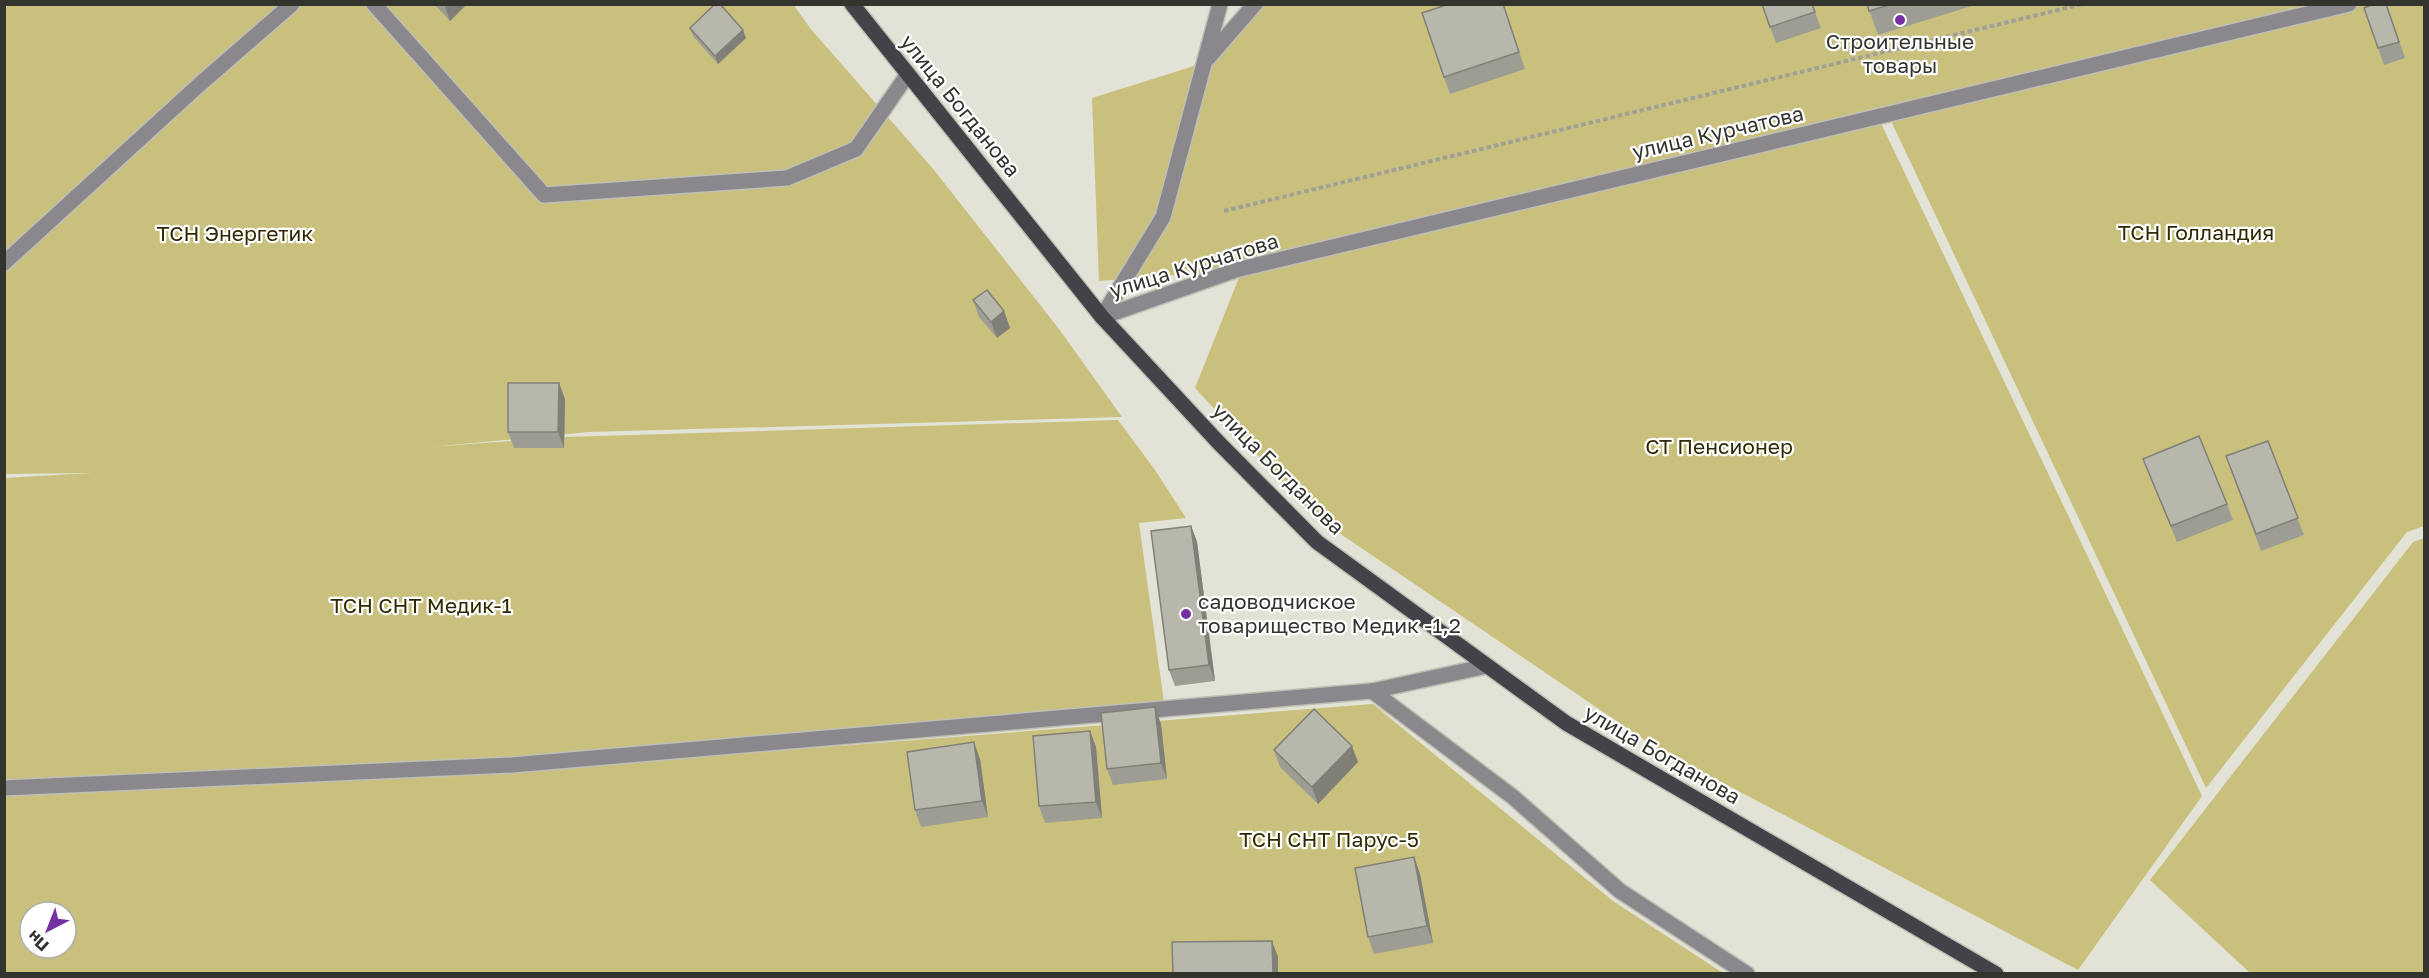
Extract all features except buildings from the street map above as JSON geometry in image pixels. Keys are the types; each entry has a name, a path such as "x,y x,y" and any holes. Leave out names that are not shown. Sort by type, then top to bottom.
{"main road":[{"name":"улица Богданова","path":"852,4 1102,317 1218,442 1317,542 1566,723 1996,974"}],"street":[{"path":"4,263 200,84 292,4"},
{"path":"374,4 544,195 787,178 856,149 908,74"},
{"path":"1102,317 1163,217 1220,4"},
{"path":"1206,61 1255,4"},
{"name":"улица Курчатова","path":"1102,317 1236,270 2349,4"},
{"path":"4,788 512,765 1372,691 1487,666"},
{"path":"1372,691 1513,797 1620,891 1747,974"}],"path":[{"path":"1224,211 2083,4"}],"green space":[{"path":"793,4 810,28 934,170 1059,329 1122,417 589,432 430,447 565,437 1118,420 1155,470 1186,518 1139,523 1164,702 844,732 391,766 5,785 4,478 92,473 5,474 5,5"},
{"name":"ТСН Голландия","path":"1259,5 2424,5 2424,526 2407,532 2206,788 1884,106 1236,270 1099,281 1092,98 1210,61"},
{"name":"СТ Пенсионер","path":"1877,115 2202,796 2078,970 1655,747 1314,516 1195,388 1240,275"},
{"path":"2424,538 2424,973 2250,973 2150,880 2413,542"},
{"name":"ТСН СНТ Парус-5","path":"1373,704 1613,901 1723,973 5,973 4,794 521,771"}],"place":[{"name":"Строительные товары","path":"1900,20"},
{"name":"садоводчиское товарищество Медик -1,2","path":"1186,614"}],"park label":[{"name":"ТСН Энергетик","path":"235,234"},
{"name":"ТСН СНТ Медик-1","path":"421,606"}]}
